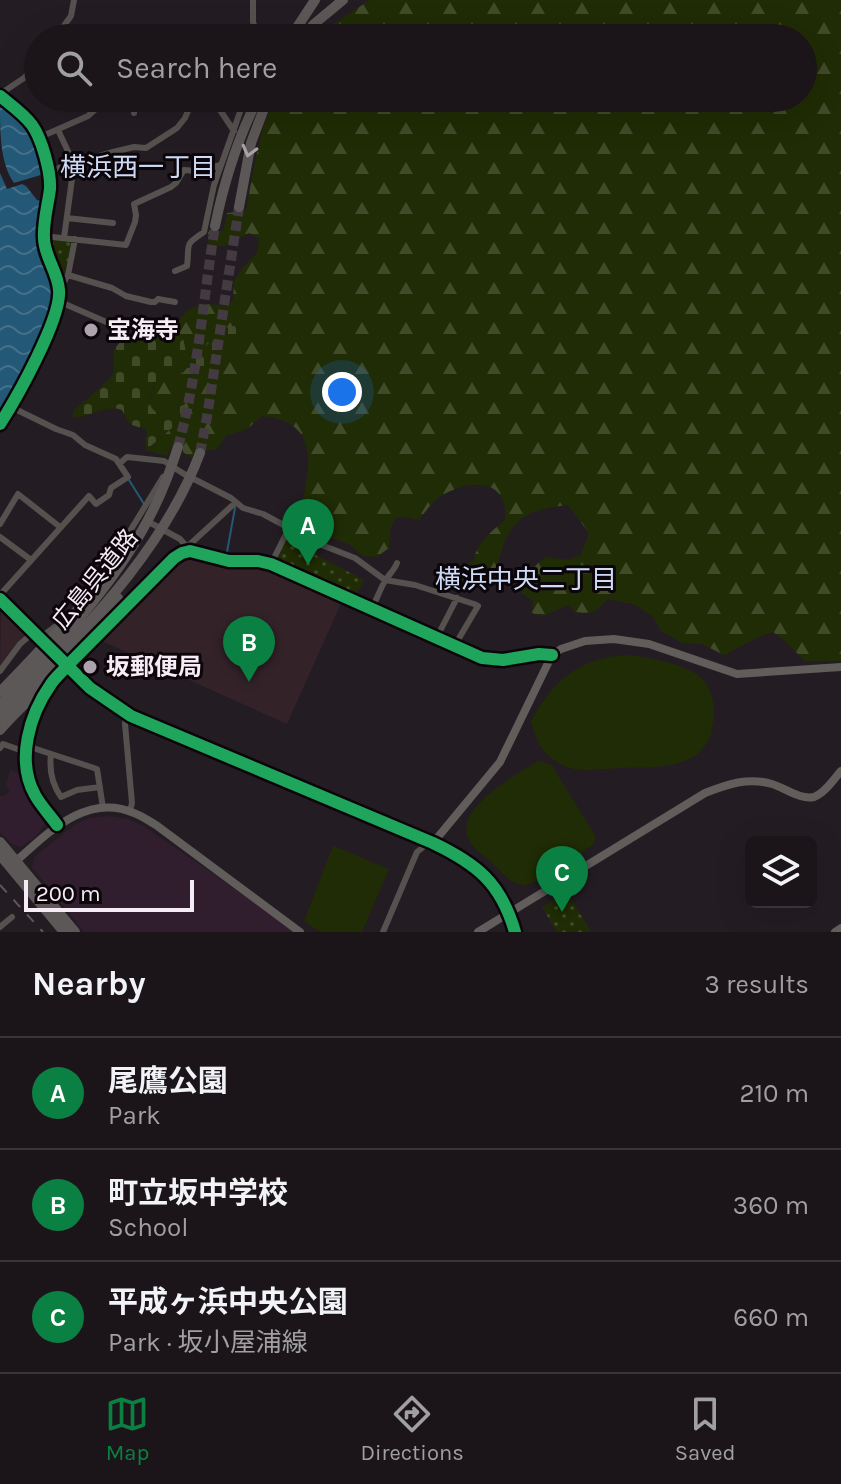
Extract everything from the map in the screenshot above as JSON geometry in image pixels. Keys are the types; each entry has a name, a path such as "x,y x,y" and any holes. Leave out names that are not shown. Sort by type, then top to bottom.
{"highway":[{"path":"299,24 315,0"},
{"path":"314,24 343,0"},
{"path":"215,226 238,131 248,112"},
{"path":"239,207 251,143 263,112"},
{"name":"広島呉道路","path":"0,705 65,636 113,576 151,514 178,447"},
{"path":"0,730 5,718 55,674 96,627 150,552 175,508 200,453"},
{"path":"0,692 109,573 149,510 169,469"},
{"path":"0,842 64,932"},
{"path":"0,855 14,863 75,932"}],"street":[{"path":"65,24 71,16 74,0"},
{"path":"253,0 254,24"},
{"path":"0,424 26,380 50,327 59,290 43,236 50,173 33,126 0,95 24,78"},
{"path":"38,138 92,112"},
{"path":"50,173 134,147 146,148 177,128 188,112"},
{"path":"223,112 238,131"},
{"path":"175,271 187,266 187,246 204,232 214,185 238,131 242,112"},
{"path":"58,130 74,164 64,238"},
{"path":"43,236 126,245 135,222 134,204 171,187 184,170 196,171 221,165"},
{"path":"67,218 113,223"},
{"path":"59,290 68,275 75,239"},
{"path":"68,275 112,288 126,296 151,302 158,299 175,302"},
{"path":"58,301 111,324"},
{"path":"11,407 73,435 85,445 116,459 128,477 111,488 109,495 96,504 89,496 31,560 1,600 90,688 126,713 459,855 491,883 510,913 515,932"},
{"path":"120,463 127,457 164,461 169,469 231,498 243,508 263,514 319,544 355,558 385,580 415,585 478,606 455,645"},
{"path":"0,671 20,644 53,629 93,587 169,469"},
{"path":"0,524 18,494 60,527"},
{"path":"57,825 36,796 25,764 29,731 50,684 174,558 235,503"},
{"path":"139,516 180,539 187,549 229,561 271,564 482,658 503,660 552,655"},
{"path":"271,564 289,528"},
{"path":"0,537 31,560"},
{"path":"372,608 397,563"},
{"path":"437,637 457,598"},
{"path":"383,932 417,852 433,843 500,762 552,655 561,649 585,641 614,639 649,644 737,674 841,667"},
{"path":"126,713 130,811"},
{"path":"0,748 3,744 20,750 33,748 97,769 103,808"},
{"path":"51,754 51,774 61,797 77,790 100,787"},
{"path":"478,932 705,793 728,784 754,781 811,798 821,793 841,771"},
{"path":"14,863 57,825 79,813 103,808 130,811 156,825 300,932"},
{"path":"0,927 12,917"},
{"path":"835,932 841,928"}],"shaded area":[{"path":"184,558 222,566 266,569 342,601 287,724 100,640"},
{"path":"1,607 27,631 27,635 0,667"},
{"path":"10,770 20,774 45,822 36,836 21,847 12,844 0,832 0,796 10,791 6,786"},
{"path":"109,816 128,819 145,827 298,932 84,932 32,867 35,856 76,824 90,818"}],"green space":[{"path":"370,0 841,0 841,661 805,661 773,632 724,655 702,644 683,643 661,631 652,616 634,604 607,599 597,610 590,612 575,612 568,605 543,616 532,613 533,601 522,593 529,572 546,557 567,560 581,555 589,533 568,505 526,516 511,530 489,581 463,581 455,578 454,573 474,560 481,543 505,520 505,506 494,489 475,485 452,490 438,498 419,520 395,518 389,548 378,556 369,557 361,555 351,545 309,529 303,506 308,469 307,447 298,431 284,421 262,416 247,429 227,435 216,450 198,448 191,458 183,452 183,443 174,442 167,456 146,450 187,415 188,407 174,409 162,416 152,408 151,394 159,377 180,376 187,368 200,367 225,328 192,354 186,352 179,332 170,331 193,307 206,304 227,306 233,300 234,281 257,253 259,238 249,233 224,246 209,245 208,232 223,231 227,213 246,211 263,127 270,112 817,112 817,24 333,24"},
{"path":"46,237 73,240 69,266 65,266 60,278 58,277"},
{"path":"235,326 238,335 236,346 220,359 209,365 187,368 170,385 158,378 149,399 156,412 162,416 183,405 189,407 187,415 146,450 145,438 148,434 145,428 130,424 122,410 110,409 73,418 73,411 114,373 113,351 124,337 137,333 179,332 186,352 192,354 225,328"},
{"path":"291,531 308,541 305,551 364,580 354,598 273,563"},
{"path":"626,655 671,663 701,678 710,691 714,707 712,734 705,746 687,760 653,767 581,770 551,758 534,733 531,721 539,707 569,674 594,661"},
{"path":"538,761 551,764 596,837 593,845 548,874 524,885 510,879 475,847 468,838 466,826 479,803"},
{"path":"333,846 389,869 362,932 320,932 304,921"},
{"path":"567,892 591,932 557,932 542,907"}],"water":[{"path":"0,105 28,129 44,174 14,183 3,157"},
{"path":"0,173 7,189 22,184 37,200 42,201 39,244 54,291 42,335 0,415"}],"waterway":[{"path":"129,480 144,504"},
{"path":"227,552 235,508"}],"tunnel":[{"path":"200,453 239,207"},
{"path":"178,447 195,365 215,226"}],"railway":[{"path":"0,885 43,932"}],"cycle path":[{"path":"0,96 32,125 45,156 50,189 44,226 45,245 59,290 58,303 46,338 0,424"},
{"path":"57,825 35,795 26,768 31,724 43,696 57,677 182,553 190,551 229,561 271,564 482,658 503,660 552,655"},
{"path":"0,599 90,688 131,716 433,843 475,867 495,888 515,932"}],"place":[{"name":"宝海寺","path":"91,330"},
{"name":"尾鷹公園","path":"308,565"},
{"name":"坂郵便局","path":"90,667"},
{"name":"町立坂中学校","path":"249,682"},
{"name":"平成ヶ浜中央公園","path":"562,912"}],"district":[{"name":"横浜西一丁目","path":"138,167"},
{"name":"横浜中央二丁目","path":"526,579"}]}
